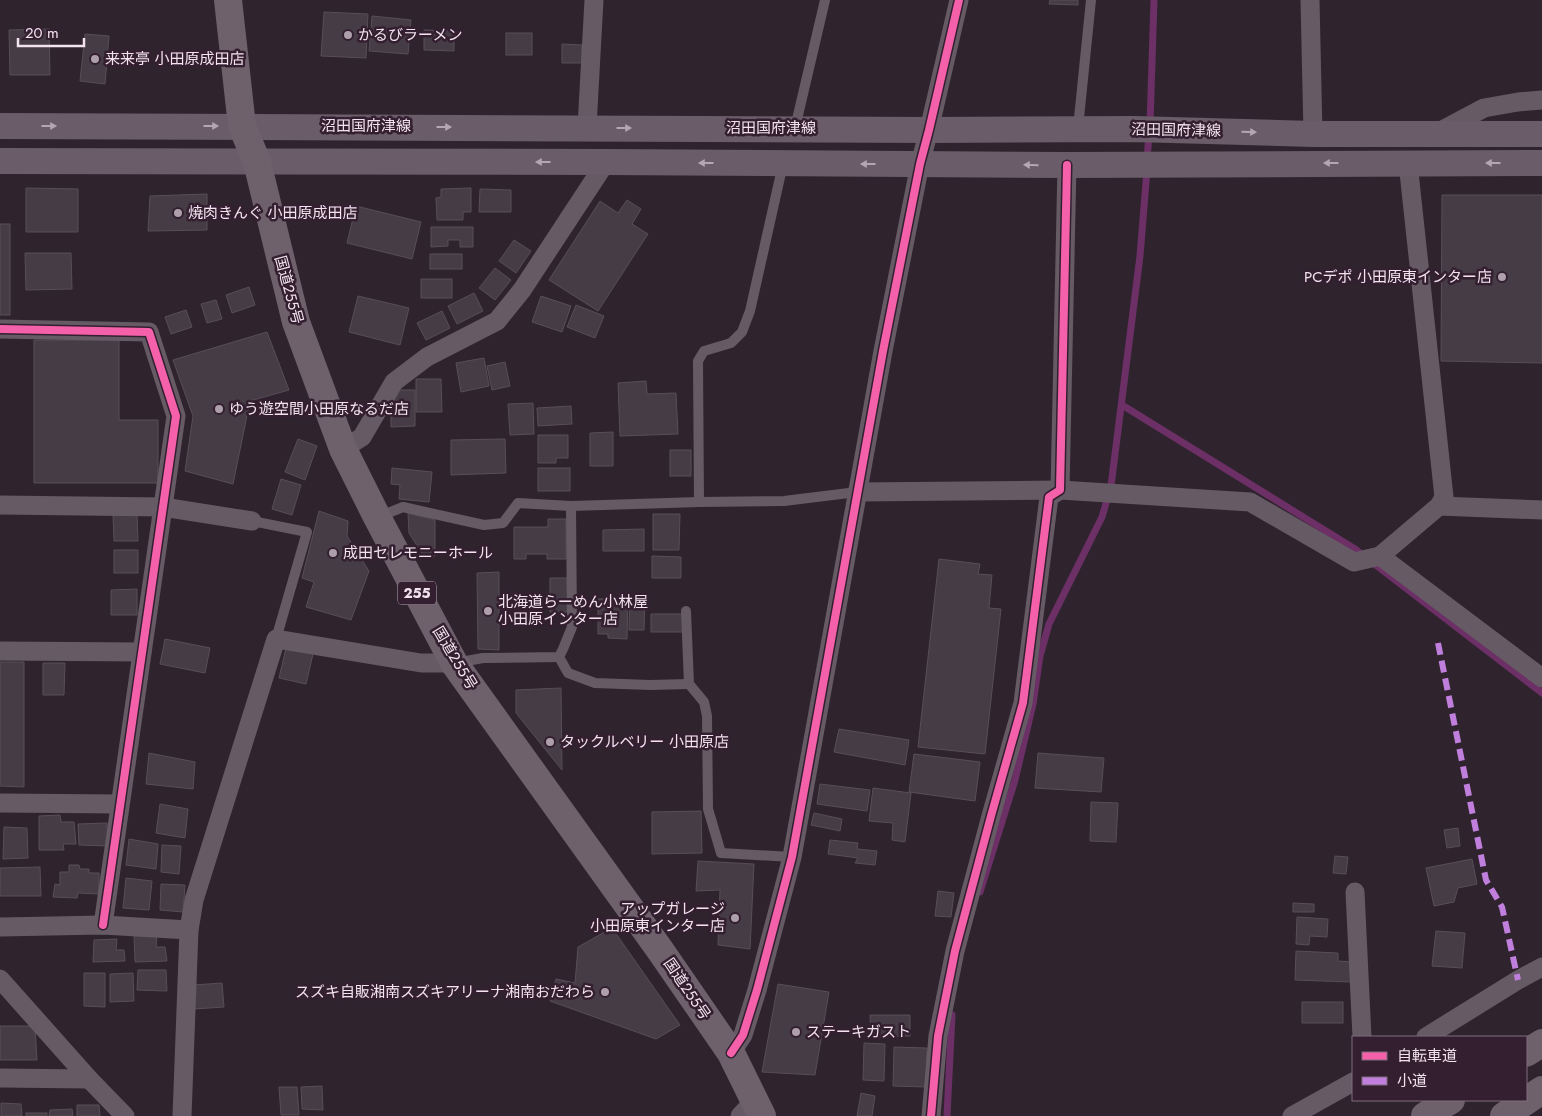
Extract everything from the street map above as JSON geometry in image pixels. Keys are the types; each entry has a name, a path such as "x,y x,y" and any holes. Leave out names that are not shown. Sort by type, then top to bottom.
{"highway":[{"name":"国道255号","path":"228,0 242,126 257,162 296,322 343,449 454,663 660,950 731,1054 752,1111"},
{"path":"1527,1052 1542,1042"},
{"path":"1527,1089 1542,1081"},
{"path":"1527,1100 1542,1090"},
{"path":"1425,1116 1449,1101"},
{"path":"1483,1116 1508,1101"},
{"path":"1504,1116 1526,1101"}],"main road":[{"name":"沼田国府津線","path":"0,126 930,130 1166,129 1313,134 1542,134"},
{"path":"0,161 606,162 1067,166 1542,163"}],"street":[{"path":"587,128 594,0"},
{"path":"731,1054 743,1035 792,858 883,351 920,164 930,130 959,0"},
{"path":"1310,0 1313,134"},
{"path":"1436,133 1484,108 1542,100"},
{"path":"343,449 362,437 394,382 427,357 497,321 522,290 606,162"},
{"path":"857,492 1060,490 1250,502 1354,562 1380,556 1439,506 1444,497 1408,163"},
{"path":"1060,490 1067,166"},
{"path":"0,329 149,332 176,416 103,925"},
{"path":"931,1116 938,1036 955,951 1023,703 1049,497 1060,490"},
{"path":"0,505 163,507 252,521"},
{"path":"1439,506 1542,510"},
{"path":"1380,556 1542,678"},
{"path":"182,1116 189,930 194,900 276,639 422,662 454,663"},
{"path":"0,651 142,652"},
{"path":"0,803 120,804"},
{"path":"1355,892 1362,1036"},
{"path":"0,926 103,925 189,930"},
{"path":"1428,1036 1542,967"},
{"path":"0,980 125,1116"},
{"path":"0,1078 89,1079"},
{"path":"1292,1116 1352,1083"}],"lane":[{"path":"795,128 825,0"},
{"path":"1078,129 1090,0"},
{"path":"700,502 698,361 704,351 731,342 742,332 750,311 783,163"},
{"path":"377,517 403,508 484,525 503,523 518,503 571,506 784,501 857,492"},
{"path":"558,657 572,627 571,506"},
{"path":"252,521 307,532 276,639"},
{"path":"686,611 689,684 704,702 707,716 708,809 721,853 792,858"},
{"path":"558,657 568,674 595,683 689,684"},
{"path":"454,663 483,658 558,657"}],"building":[{"path":"1050,0 1078,0 1078,5 1049,4"},
{"path":"324,12 368,14 366,58 321,56"},
{"path":"372,16 411,20 408,54 369,51"},
{"path":"49,29 50,75 10,75 9,30"},
{"path":"424,30 454,31 454,51 424,50"},
{"path":"506,33 532,33 532,55 506,55"},
{"name":"来来亭 小田原成田店","path":"85,34 109,36 105,84 80,81"},
{"path":"562,44 582,45 582,63 562,63"},
{"path":"26,188 78,189 78,232 26,232"},
{"path":"471,188 471,212 463,212 463,220 437,220 436,198 441,197 441,189"},
{"path":"480,189 511,190 511,212 479,212"},
{"name":"焼肉きんぐ 小田原成田店","path":"207,194 207,230 148,231 150,196"},
{"path":"1442,195 1542,195 1542,363 1441,361"},
{"path":"627,200 641,209 632,224 648,234 598,311 549,280 600,201 618,213"},
{"path":"356,206 421,222 412,259 347,243"},
{"path":"0,224 10,224 10,315 0,315"},
{"path":"431,227 473,227 473,247 460,247 460,240 448,240 448,246 431,247"},
{"path":"514,240 531,251 516,273 499,261"},
{"path":"25,253 71,253 72,289 26,290"},
{"path":"430,254 462,254 462,269 430,269"},
{"path":"495,268 511,280 495,300 479,288"},
{"path":"421,279 452,279 452,298 421,298"},
{"path":"249,287 255,305 232,313 226,295"},
{"path":"474,293 483,311 457,324 448,306"},
{"path":"358,296 409,308 400,345 349,332"},
{"path":"541,296 571,306 562,332 532,322"},
{"path":"216,300 222,319 207,323 201,304"},
{"path":"576,305 604,316 595,338 567,327"},
{"path":"186,310 192,327 171,334 165,317"},
{"path":"442,311 450,328 426,340 417,323"},
{"name":"ゆう遊空間小田原なるだ店","path":"267,332 289,390 250,401 233,484 185,471 193,416 173,360"},
{"path":"34,340 119,340 119,420 158,420 158,483 34,483"},
{"path":"484,358 489,386 461,392 456,363"},
{"path":"505,362 510,386 492,390 487,366"},
{"path":"416,379 441,379 442,412 416,412"},
{"path":"646,381 647,394 676,393 678,434 620,436 618,383"},
{"path":"391,390 415,390 415,426 391,427"},
{"path":"533,403 534,434 510,435 508,404"},
{"path":"571,406 572,424 538,426 537,408"},
{"path":"613,432 613,466 590,466 590,433"},
{"path":"538,435 568,435 568,458 556,458 556,463 538,463"},
{"path":"298,439 317,446 305,480 285,472"},
{"path":"505,439 506,473 451,475 451,440"},
{"path":"670,450 691,450 691,476 670,476"},
{"path":"392,468 432,472 429,502 399,499 400,485 391,484"},
{"path":"538,468 570,468 570,491 538,491"},
{"path":"281,479 301,485 292,515 272,509"},
{"name":"成田セレモニーホール","path":"319,511 348,521 347,536 369,571 351,620 306,607 314,582 302,578"},
{"path":"408,513 435,520 435,556 423,555 409,533"},
{"path":"137,514 138,541 114,541 113,515"},
{"path":"653,514 680,514 679,550 653,550"},
{"path":"548,519 566,519 566,559 547,559 547,554 526,554 526,559 514,559 514,527 548,527"},
{"path":"644,529 644,551 603,551 603,530"},
{"path":"114,550 138,550 138,573 114,573"},
{"path":"652,556 681,557 681,578 652,578"},
{"path":"939,559 980,564 978,574 992,575 989,608 1001,609 985,754 918,747"},
{"name":"北海道らーめん小林屋 小田原インター店","path":"499,572 499,650 478,649 477,573"},
{"path":"550,578 567,578 568,612 550,612"},
{"path":"137,589 137,615 111,615 111,590"},
{"path":"630,597 645,597 644,630 629,630"},
{"path":"598,599 628,599 627,639 608,638 608,634 598,634"},
{"path":"651,614 685,614 684,632 651,632"},
{"path":"165,639 210,648 205,673 160,664"},
{"path":"286,648 313,654 306,684 279,678"},
{"path":"0,662 24,662 24,787 0,786"},
{"path":"43,663 65,663 64,695 43,695"},
{"name":"タックルベリー 小田原店","path":"561,688 562,770 516,713 516,690"},
{"path":"839,729 909,740 905,765 834,752"},
{"path":"149,753 195,762 193,789 146,784"},
{"path":"1038,753 1104,758 1101,792 1035,788"},
{"path":"914,754 980,762 975,801 909,792"},
{"path":"820,784 870,790 867,811 817,804"},
{"path":"873,788 911,793 905,842 892,840 893,823 869,821"},
{"path":"1091,802 1118,803 1116,842 1090,841"},
{"path":"160,804 188,809 185,838 156,833"},
{"path":"701,811 702,853 652,854 652,812"},
{"path":"814,813 842,819 840,831 811,825"},
{"path":"60,815 61,822 74,822 76,844 63,844 64,850 39,850 39,816"},
{"path":"107,823 108,846 79,845 78,824"},
{"path":"4,827 27,828 28,858 3,859"},
{"path":"1458,828 1460,846 1447,848 1444,830"},
{"path":"129,839 158,844 156,869 126,865"},
{"path":"830,840 858,843 857,849 877,851 875,865 855,863 858,858 828,854"},
{"path":"162,845 181,846 179,874 161,872"},
{"path":"1335,856 1348,857 1346,874 1333,873"},
{"path":"1472,859 1477,884 1458,888 1454,902 1434,906 1426,868"},
{"name":"アップガレージ 小田原東インター店","path":"698,861 754,864 750,949 718,945 720,890 696,891"},
{"path":"69,865 79,865 80,869 89,869 89,873 99,873 99,894 78,893 77,898 53,897 55,884 60,885 60,872 69,872"},
{"path":"40,867 41,896 0,896 0,868"},
{"path":"126,878 152,881 149,910 123,908"},
{"path":"161,884 185,885 183,912 160,910"},
{"path":"938,891 954,893 951,917 935,916"},
{"path":"1293,903 1314,904 1314,912 1293,912"},
{"path":"1297,917 1328,919 1327,937 1310,936 1309,945 1296,944"},
{"name":"スズキ自販湘南スズキアリーナ湘南おだわら","path":"612,928 680,1025 656,1039 550,1001 556,979 575,983 578,947"},
{"path":"1436,931 1465,933 1462,968 1432,966"},
{"path":"157,934 156,947 165,947 167,961 135,962 134,935"},
{"path":"117,939 116,950 124,950 125,961 93,962 94,940"},
{"path":"1296,951 1338,953 1338,961 1353,962 1352,982 1295,980"},
{"path":"138,970 166,970 167,991 137,990"},
{"path":"84,973 105,973 105,1007 84,1006"},
{"path":"133,973 134,1001 110,1002 110,974"},
{"path":"222,983 224,1007 194,1009 193,985"},
{"name":"ステーキガスト","path":"778,984 829,992 815,1075 762,1072"},
{"path":"1302,1002 1343,1002 1343,1023 1302,1023"},
{"path":"870,1015 910,1015 910,1036 871,1037"},
{"path":"0,1026 35,1026 37,1060 0,1060"},
{"path":"864,1043 885,1044 884,1081 863,1080"},
{"path":"894,1047 927,1048 926,1087 893,1086"},
{"path":"322,1086 323,1110 302,1109 301,1087"},
{"path":"279,1087 297,1087 299,1115 281,1115"},
{"path":"861,1093 875,1096 872,1116 857,1116"},
{"path":"1,1103 21,1104 22,1116 1,1116"},
{"path":"77,1105 99,1105 100,1116 77,1116"},
{"path":"72,1109 73,1116 49,1116 50,1110"},
{"path":"26,1113 47,1113 47,1116 26,1116"}],"waterway":[{"path":"1150,125 1154,0"},
{"path":"1147,159 1149,135"},
{"path":"980,892 1015,780 1033,704 1040,656 1049,624 1102,517 1111,486 1140,256 1147,170"},
{"path":"1122,405 1355,549 1542,693"},
{"path":"947,1116 952,1015"}],"marked path":[{"path":"1438,643 1486,880 1502,907 1518,980"}],"cycle path":[{"path":"731,1053 743,1035 757,990 792,857 883,351 920,164 959,0"},
{"path":"931,1116 938,1036 955,951 1023,703 1049,497 1060,490 1067,165"},
{"path":"0,329 149,332 176,416 103,925"}],"place":[{"name":"かるびラーメン","path":"348,35"},
{"name":"来来亭 小田原成田店","path":"95,59"},
{"name":"焼肉きんぐ 小田原成田店","path":"178,213"},
{"name":"PCデポ 小田原東インター店","path":"1502,277"},
{"name":"ゆう遊空間小田原なるだ店","path":"219,409"},
{"name":"成田セレモニーホール","path":"333,553"},
{"name":"北海道らーめん小林屋 小田原インター店","path":"488,611"},
{"name":"タックルベリー 小田原店","path":"550,742"},
{"name":"アップガレージ 小田原東インター店","path":"735,918"},
{"name":"スズキ自販湘南スズキアリーナ湘南おだわら","path":"605,992"},
{"name":"ステーキガスト","path":"796,1032"}]}
